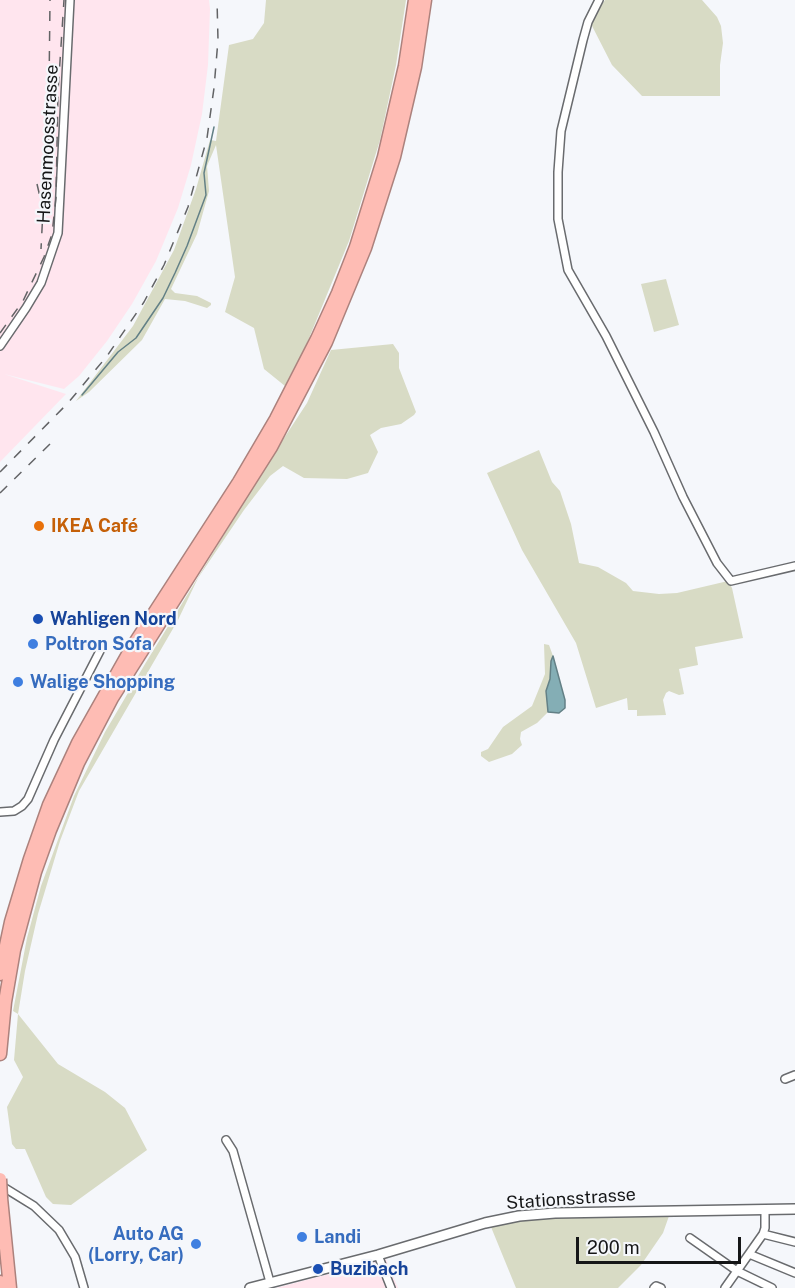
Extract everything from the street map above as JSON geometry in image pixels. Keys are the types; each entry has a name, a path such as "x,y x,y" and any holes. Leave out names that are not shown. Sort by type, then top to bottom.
{"highway":[{"path":"0,975 11,922 32,852 57,788 78,743 131,649 239,482 271,428 313,349 338,293 356,247 384,157 403,78 415,0"},
{"path":"0,1054 5,1002 14,950 35,872 50,830 78,763 112,698 271,447 326,342 365,248 394,157 415,67 425,0"},
{"path":"0,1179 10,1288"},
{"path":"0,1282 1,1288"}],"main road":[{"name":"Stationsstrasse","path":"250,1288 378,1255 485,1223 532,1214 795,1209"}],"street":[{"name":"Hasenmoosstrasse","path":"0,345 36,294 58,233 70,0"},
{"path":"599,0 588,22 561,132 558,219 568,270 606,336 717,563 730,581 795,566"},
{"path":"0,812 14,811 28,799 54,740 102,647"},
{"path":"785,1079 795,1075"},
{"path":"226,1140 233,1151 270,1282"},
{"path":"0,1185 34,1206 59,1230 75,1257 84,1288"},
{"path":"725,1288 763,1234 765,1209"},
{"path":"763,1234 795,1242"},
{"path":"690,1238 737,1271 772,1288"},
{"path":"749,1254 795,1273"},
{"path":"378,1255 391,1288"},
{"path":"654,1288 656,1286 661,1288"}],"shaded area":[{"path":"0,0 209,0 210,9 208,65 202,114 191,165 178,208 156,261 132,304 107,341 79,376 64,389 4,374 66,394 0,462"},
{"name":"Buzibach","path":"386,1259 398,1288 276,1288"}],"green space":[{"path":"266,0 406,0 396,65 380,140 349,241 307,343 285,386 264,369 254,328 225,312 235,277 216,145 207,166 209,191 197,234 171,289 175,293 197,296 211,305 207,308 185,301 165,299 142,340 89,392 76,401 133,326 174,250 196,189 210,140 216,141 229,45 253,39 264,23"},
{"path":"605,0 702,0 717,17 721,26 723,43 720,96 642,96 612,65 590,22"},
{"path":"666,279 679,325 654,332 641,284"},
{"path":"393,344 399,353 399,368 416,412 401,424 381,428 370,435 378,452 368,473 347,479 304,478 283,466 270,476 244,510 198,578 178,620 79,791 60,841 38,914 18,1014 13,1011 27,938 41,886 74,796 105,732 145,664 271,458 307,403 331,350"},
{"path":"539,450 552,482 560,491 571,524 579,563 598,567 626,583 633,591 659,594 677,593 728,581 732,588 743,638 695,647 698,665 679,669 684,694 679,695 669,691 666,693 663,700 666,715 637,716 637,710 628,710 627,698 596,708 576,643 522,550 487,473"},
{"path":"544,644 549,645 553,656 546,691 548,712 537,723 521,732 522,745 512,754 489,762 481,756 481,752 488,749 503,727 532,706 545,674"},
{"path":"18,1014 58,1064 105,1092 125,1108 147,1150 71,1205 53,1204 46,1197 25,1149 16,1149 12,1144 7,1107 23,1077 14,1060"},
{"path":"669,1216 663,1233 641,1265 618,1288 516,1288 491,1227 533,1218"}],"water":[{"path":"553,656 565,700 565,708 559,713 548,712 546,691"}],"waterway":[{"path":"82,395 118,352 136,338 163,298 187,246 206,195 204,173 214,127"}],"railway":[{"path":"48,181 50,0"},
{"path":"0,333 23,301 52,234 56,198 58,92 64,0"},
{"path":"0,472 68,403 107,356 144,302 164,265 188,207 207,138 218,40 217,0"},
{"path":"37,184 43,210 41,249"},
{"path":"0,493 51,443"}],"place":[{"name":"IKEA Café","path":"39,526"},
{"name":"Wahligen Nord","path":"38,619"},
{"name":"Poltron Sofa","path":"33,644"},
{"name":"Walige Shopping","path":"18,682"},
{"name":"Landi","path":"302,1237"},
{"name":"Auto AG (Lorry, Car)","path":"196,1244"},
{"name":"Buzibach","path":"318,1269"}]}
